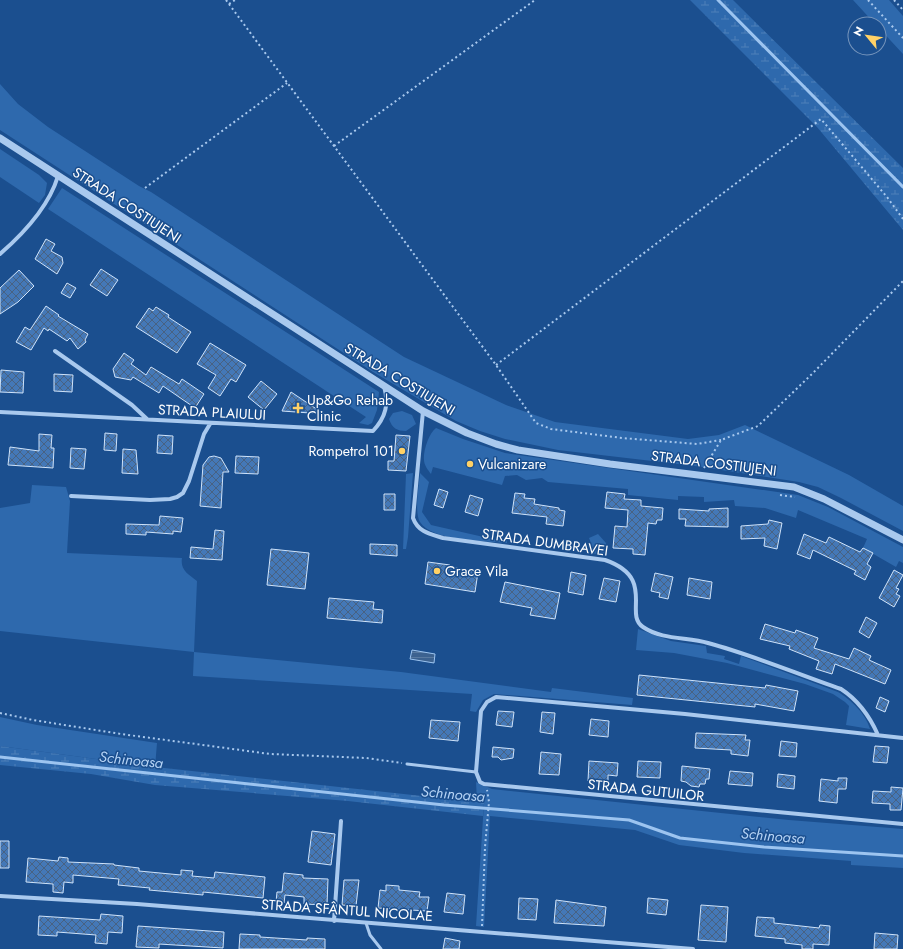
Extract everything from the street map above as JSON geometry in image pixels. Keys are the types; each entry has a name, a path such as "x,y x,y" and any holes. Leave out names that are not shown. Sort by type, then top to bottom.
{"street":[{"name":"STRADA COSTIUJENI","path":"0,138 423,411 466,433 518,450 610,464 779,484 808,492 903,540"},
{"path":"0,254 8,247 48,200 54,189 58,176"},
{"path":"55,352 132,405 147,419"},
{"name":"STRADA PLAIULUI","path":"0,412 147,419 210,424 373,431 384,418 386,410 386,394 384,386"},
{"name":"STRADA DUMBRAVEI","path":"423,411 413,518 416,525 421,530 443,538 613,562 633,579 637,590 637,620 642,627 671,638 706,642 742,653 841,689 849,694 870,718 878,735"},
{"path":"71,496 150,500 170,499 177,497 183,493 189,482 204,434 210,424"},
{"path":"484,784 480,782 476,772 481,711 487,702 496,697 678,713 903,738"},
{"name":"STRADA GUTUILOR","path":"484,784 903,824"},
{"path":"334,920 342,821"},
{"name":"STRADA SFÂNTUL NICOLAE","path":"0,896 137,904 693,949"}],"lane":[{"path":"407,764 476,772"},
{"path":"366,923 370,935 381,949"}],"path":[{"path":"226,0 496,365 536,423 551,429 622,438 697,444 721,440 758,426 813,373 903,281"},
{"path":"229,4 235,0"},
{"path":"334,146 535,0"},
{"path":"868,0 903,38"},
{"path":"894,0 903,10"},
{"path":"145,188 287,83"},
{"path":"496,365 821,119 887,197 903,219"},
{"path":"700,474 721,440"},
{"path":"778,495 796,498"},
{"path":"0,713 33,720 121,734 270,754 366,758 407,764"},
{"path":"482,931 489,802 484,784"}],"green space":[{"path":"690,0 733,0 903,168 903,230 817,127"},
{"path":"853,0 889,0 903,16 903,54 887,37 887,16 868,16"},
{"path":"0,84 18,104 48,127 139,186 151,192 404,357 506,405 555,422 688,439 719,435 745,425 849,475 903,506 903,531 818,487 799,482 695,466 558,450 505,439 456,421 373,372 0,130"},
{"path":"0,149 39,175 47,183 45,195 39,203 0,177"},
{"path":"62,188 379,392 377,410 372,423 368,425 359,423 366,417 48,209"},
{"path":"402,411 412,415 416,424 406,431 395,428 389,419 393,413"},
{"path":"436,428 505,453 798,495 828,507 903,547 903,563 899,561 896,567 863,548 867,539 798,510 796,518 765,508 735,506 734,500 704,502 704,497 678,496 678,500 628,495 628,489 548,482 542,478 526,480 517,475 505,476 502,485 433,467 431,474 424,462 424,456 429,438 433,430"},
{"path":"413,473 408,537 406,549 403,549 406,474"},
{"path":"420,473 429,482 422,512 431,525 488,538 507,540 507,543 460,539 435,533 426,528 420,522 417,512"},
{"path":"32,485 66,487 70,501 67,553 182,558 183,569 197,581 194,652 0,631 0,508 30,503"},
{"path":"598,534 606,543 605,555 589,553 591,543 589,538"},
{"path":"638,629 671,641 706,646 707,653 725,656 724,659 739,664 741,656 838,692 848,699 862,713 870,729 846,725 849,706 845,702 833,694 805,684 727,663 674,653 636,650"},
{"path":"194,652 401,672 551,692 552,688 633,698 632,705 494,694 483,700 476,712 470,711 472,694 193,676"},
{"path":"0,717 37,725 157,743 155,767 0,746"},
{"path":"0,746 155,767 484,803 483,816 348,801 155,785 91,774 0,765"},
{"path":"476,782 492,789 789,820 903,829 903,868 851,865 851,861 744,853 679,845 635,830 490,816 484,927 476,926 484,803 477,802"}],"shaded area":[{"path":"412,650 435,654 434,663 410,659"}],"building":[{"path":"46,239 55,244 51,251 62,257 63,263 57,274 35,259"},
{"path":"101,269 118,280 107,296 90,285"},
{"path":"19,270 34,286 18,302 0,314 0,288"},
{"path":"67,283 76,288 70,298 61,293"},
{"path":"46,306 59,315 58,316 88,334 85,340 86,342 78,349 70,338 67,341 49,329 48,331 44,328 31,350 16,342 25,327 30,330"},
{"path":"156,307 191,332 177,353 136,327 149,308 153,311"},
{"path":"210,343 246,365 236,382 231,379 220,396 208,388 216,375 197,364"},
{"path":"124,353 134,360 131,364 146,375 151,367 179,384 182,379 204,394 195,408 163,386 159,393 133,377 131,380 115,377 113,369"},
{"path":"1,370 24,372 23,393 0,392"},
{"path":"54,374 73,375 72,392 54,391"},
{"path":"261,381 277,394 264,410 248,397"},
{"path":"291,392 324,414 282,411"},
{"path":"105,433 117,434 116,451 104,450"},
{"path":"39,434 52,435 51,448 54,448 53,468 8,465 10,447 39,451"},
{"path":"158,435 173,436 172,454 157,453"},
{"path":"396,435 410,436 406,471 388,470 388,461 394,461"},
{"path":"71,448 86,449 84,469 70,468"},
{"path":"123,449 136,450 138,474 122,473"},
{"path":"214,456 221,458 229,472 223,472 221,508 200,506 203,465 209,457"},
{"path":"236,456 259,457 258,474 235,473"},
{"path":"439,489 448,492 443,508 434,505"},
{"path":"607,492 625,494 624,499 641,500 641,506 663,508 662,520 657,520 656,524 648,523 645,555 633,554 633,549 613,548 615,526 627,527 628,510 605,508"},
{"path":"515,493 525,494 524,498 535,499 534,504 559,508 559,510 565,511 563,526 546,524 547,517 512,513"},
{"path":"384,494 395,494 395,510 384,510"},
{"path":"470,495 483,499 478,516 465,512"},
{"path":"728,508 728,527 685,526 686,519 679,519 679,509 709,511 709,509"},
{"path":"160,516 183,518 181,532 173,531 173,534 146,532 146,535 126,534 126,524 159,525"},
{"path":"769,520 782,523 777,549 764,546 765,538 741,539 741,526 768,524"},
{"path":"215,530 224,531 222,560 190,558 191,547 213,549"},
{"path":"804,534 826,543 829,537 860,552 863,548 873,553 867,564 871,567 865,580 854,574 856,571 813,550 810,559 797,554"},
{"path":"370,544 397,545 397,556 370,554"},
{"path":"271,549 309,553 305,589 267,585"},
{"path":"428,562 450,565 450,567 478,572 475,592 425,584"},
{"path":"894,570 903,575 896,588 899,589 896,594 900,596 894,607 879,598"},
{"path":"571,572 586,575 583,595 568,592"},
{"path":"655,573 673,577 668,599 659,597 660,593 651,591"},
{"path":"604,578 620,581 616,602 599,599"},
{"path":"689,578 712,582 710,599 687,595"},
{"path":"505,582 560,593 555,619 530,615 532,608 500,602"},
{"path":"329,598 374,602 373,609 383,610 382,623 327,618"},
{"path":"866,617 877,623 869,638 859,632"},
{"path":"765,624 795,633 796,630 818,638 814,648 849,659 854,648 871,656 869,660 891,670 885,684 835,664 832,674 816,669 819,661 789,649 790,646 760,639"},
{"path":"639,675 765,688 766,685 798,691 794,711 755,704 755,707 637,695"},
{"path":"880,697 889,701 885,712 876,708"},
{"path":"498,711 514,712 512,727 496,725"},
{"path":"542,712 555,713 553,734 540,732"},
{"path":"591,719 609,721 608,737 589,735"},
{"path":"431,720 460,722 458,741 429,738"},
{"path":"696,733 746,735 745,740 750,740 748,756 731,754 731,750 695,748"},
{"path":"781,741 797,743 796,757 779,756"},
{"path":"875,746 889,747 887,763 873,762"},
{"path":"493,747 514,749 513,758 501,760 498,757 492,757"},
{"path":"541,752 561,754 559,775 539,774"},
{"path":"589,761 618,763 617,776 608,775 608,783 588,781"},
{"path":"638,761 661,762 660,778 637,777"},
{"path":"682,766 710,769 709,779 706,779 705,784 700,784 699,787 691,786 686,782 681,781"},
{"path":"730,771 753,773 752,786 728,784"},
{"path":"778,774 795,776 794,789 777,787"},
{"path":"838,778 847,778 846,789 838,789 837,803 819,801 821,779 838,781"},
{"path":"891,787 903,788 901,810 890,810 890,804 872,803 873,791 891,792"},
{"path":"312,831 335,834 331,865 308,862"},
{"path":"0,841 9,841 9,868 0,868"},
{"path":"59,857 68,858 68,862 114,864 139,868 139,871 181,875 181,870 193,871 192,876 214,878 215,872 265,877 263,898 203,892 203,895 149,890 150,888 118,885 119,879 73,875 73,883 64,882 63,893 53,892 53,884 26,882 28,858 58,861"},
{"path":"284,873 303,875 303,878 328,879 327,905 304,904 304,897 285,895 284,903 276,902 277,892 282,892"},
{"path":"344,880 359,880 356,906 342,905"},
{"path":"386,885 399,886 399,890 420,892 419,897 429,897 427,911 378,908 380,890 386,891"},
{"path":"447,893 465,895 463,914 444,912"},
{"path":"519,898 538,899 536,920 518,919"},
{"path":"648,898 668,900 666,915 647,913"},
{"path":"556,900 606,907 604,926 554,923"},
{"path":"701,905 728,907 726,942 698,940"},
{"path":"101,914 123,916 122,933 108,932 107,944 95,943 96,935 57,932 57,936 38,935 39,916 100,920"},
{"path":"757,917 774,918 774,923 819,928 820,925 830,926 829,945 813,944 813,949 802,949 802,945 785,943 785,939 755,936"},
{"path":"138,926 224,932 223,948 159,944 159,948 136,947"},
{"path":"875,933 898,935 897,949 874,949"},
{"path":"240,934 260,935 260,937 307,940 307,938 325,939 325,949 239,949"},
{"path":"445,938 460,941 459,949 443,949"}],"waterway":[{"path":"718,0 903,187"},
{"name":"Schinoasa","path":"0,757 444,805 629,820 680,838 764,847 903,856"}],"place":[{"name":"Up&Go Rehab Clinic","path":"298,408"},
{"name":"Rompetrol 101","path":"402,451"},
{"name":"Vulcanizare","path":"470,464"},
{"name":"Grace Vila","path":"437,571"}]}
